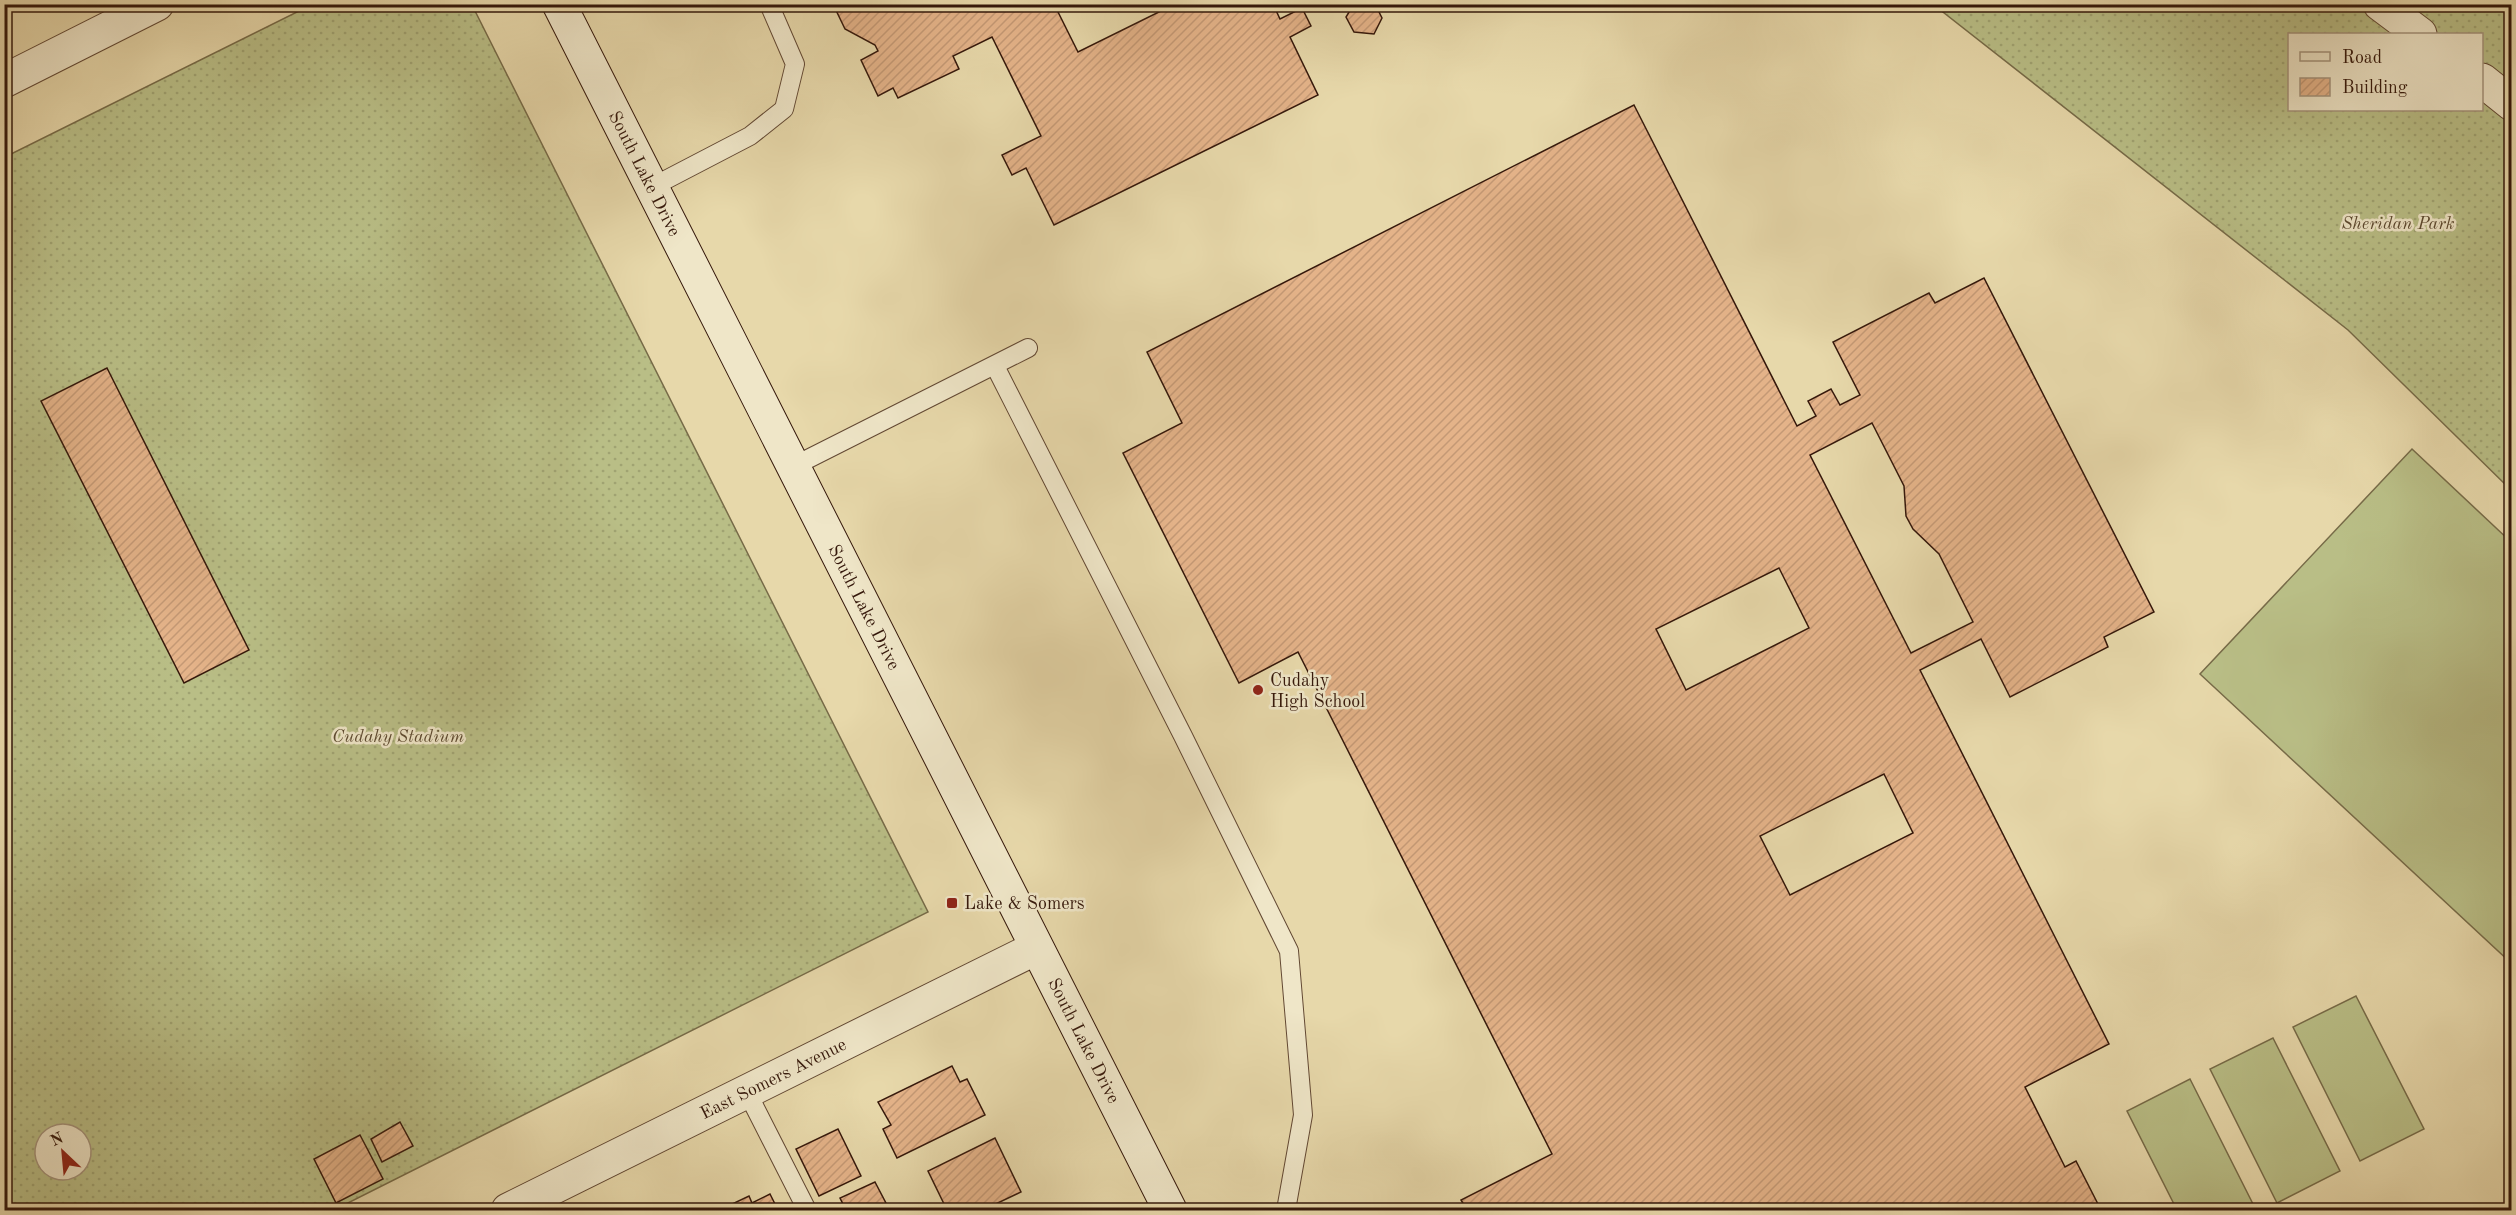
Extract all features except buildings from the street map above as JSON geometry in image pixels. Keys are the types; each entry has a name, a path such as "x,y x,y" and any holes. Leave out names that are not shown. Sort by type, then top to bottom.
{"main road":[{"path":"4,81 157,4"},
{"name":"South Lake Drive","path":"559,4 1170,1210"},
{"path":"2380,4 2419,33"},
{"path":"2483,82 2511,104"},
{"name":"East Somers Avenue","path":"508,1210 1036,948"}],"lane":[{"path":"652,187 750,136 784,109 795,64 769,4"},
{"path":"794,466 1028,348"},
{"path":"994,366 1183,736 1289,951 1303,1115 1286,1210"},
{"path":"747,1092 807,1210"}],"green space":[{"name":"Cudahy Stadium","path":"311,5 472,5 928,912 334,1210 5,1210 5,157"},
{"name":"Sheridan Park","path":"1934,5 2511,5 2511,490 2348,330"},
{"path":"2412,449 2511,542 2511,963 2200,674"},
{"path":"2356,996 2424,1129 2360,1161 2293,1027"},
{"path":"2273,1038 2340,1171 2277,1203 2210,1069"},
{"path":"2190,1079 2256,1210 2177,1210 2127,1111"}],"place":[{"name":"Cudahy High School","path":"1258,690"},
{"name":"Lake & Somers","path":"952,903"}]}
